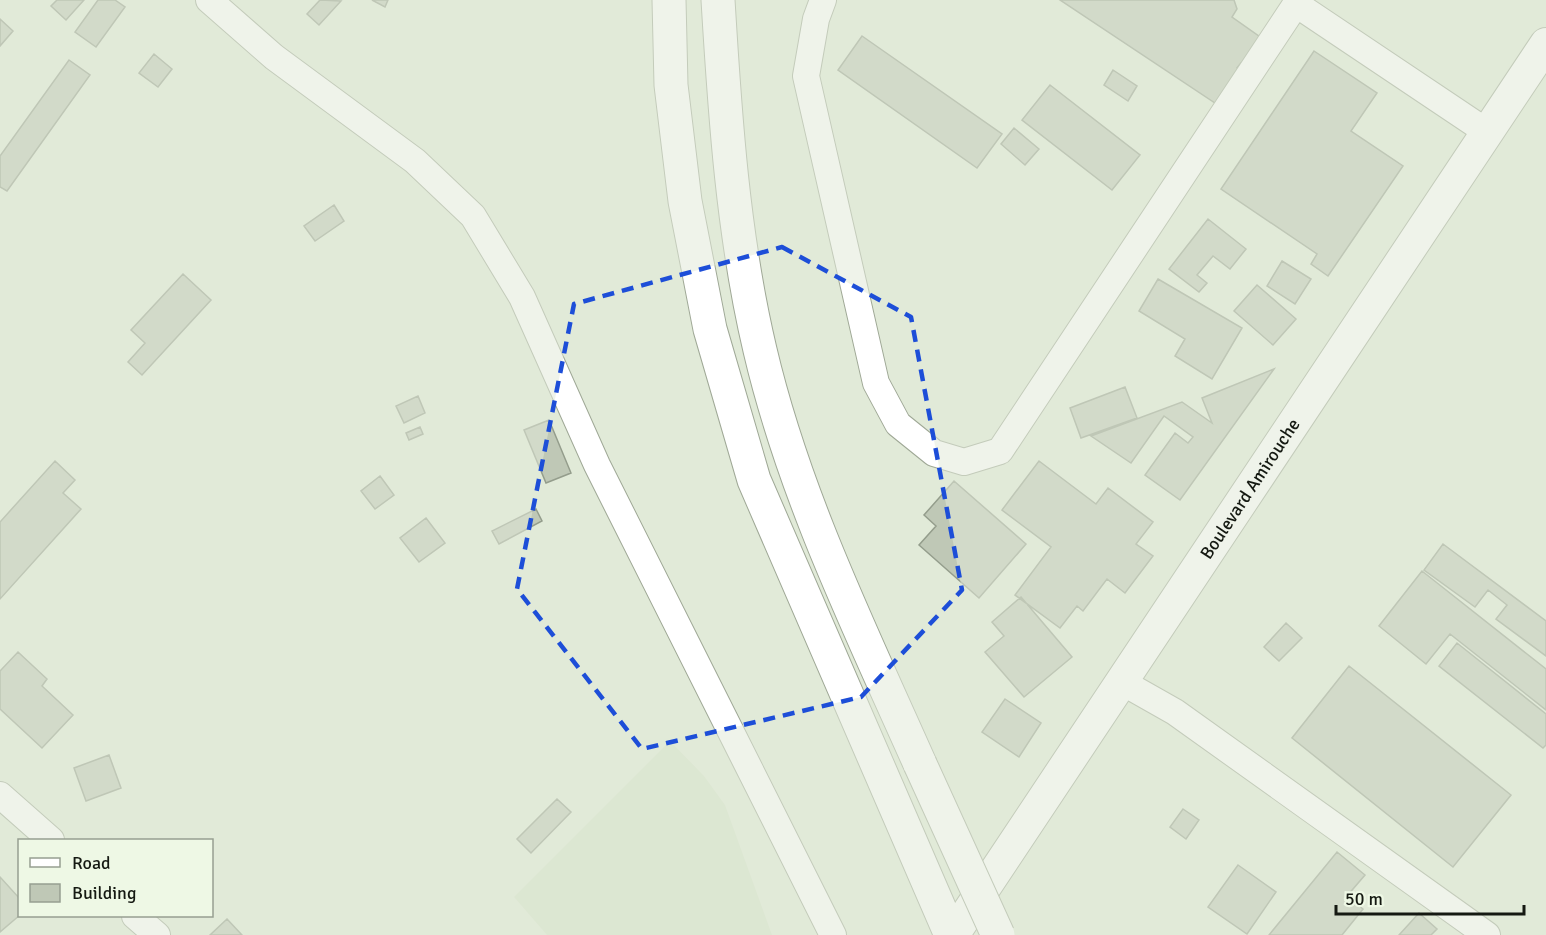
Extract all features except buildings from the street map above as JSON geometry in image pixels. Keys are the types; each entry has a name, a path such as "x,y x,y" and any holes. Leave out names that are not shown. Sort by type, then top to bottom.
{"highway":[{"path":"669,0 671,85 682,178 710,329 754,480 952,935"},
{"path":"718,0 726,125 742,254 760,351 797,473 824,548 998,935"}],"main road":[{"name":"Boulevard Amirouche","path":"952,935 1546,44"}],"street":[{"path":"208,0 274,57 415,161 473,216 522,297 597,465 833,935"},
{"path":"823,0 816,19 806,76 876,383 898,424 934,453 964,462 1000,452 1295,1 1487,132"},
{"path":"1122,682 1175,712 1487,935"},
{"path":"0,795 50,839"},
{"path":"137,917 157,935"}],"highlighted area":[{"path":"782,247 911,317 962,590 861,697 642,749 517,589 574,304"}],"shaded area":[{"path":"670,741 704,776 725,805 772,935 547,935 514,897"}]}
